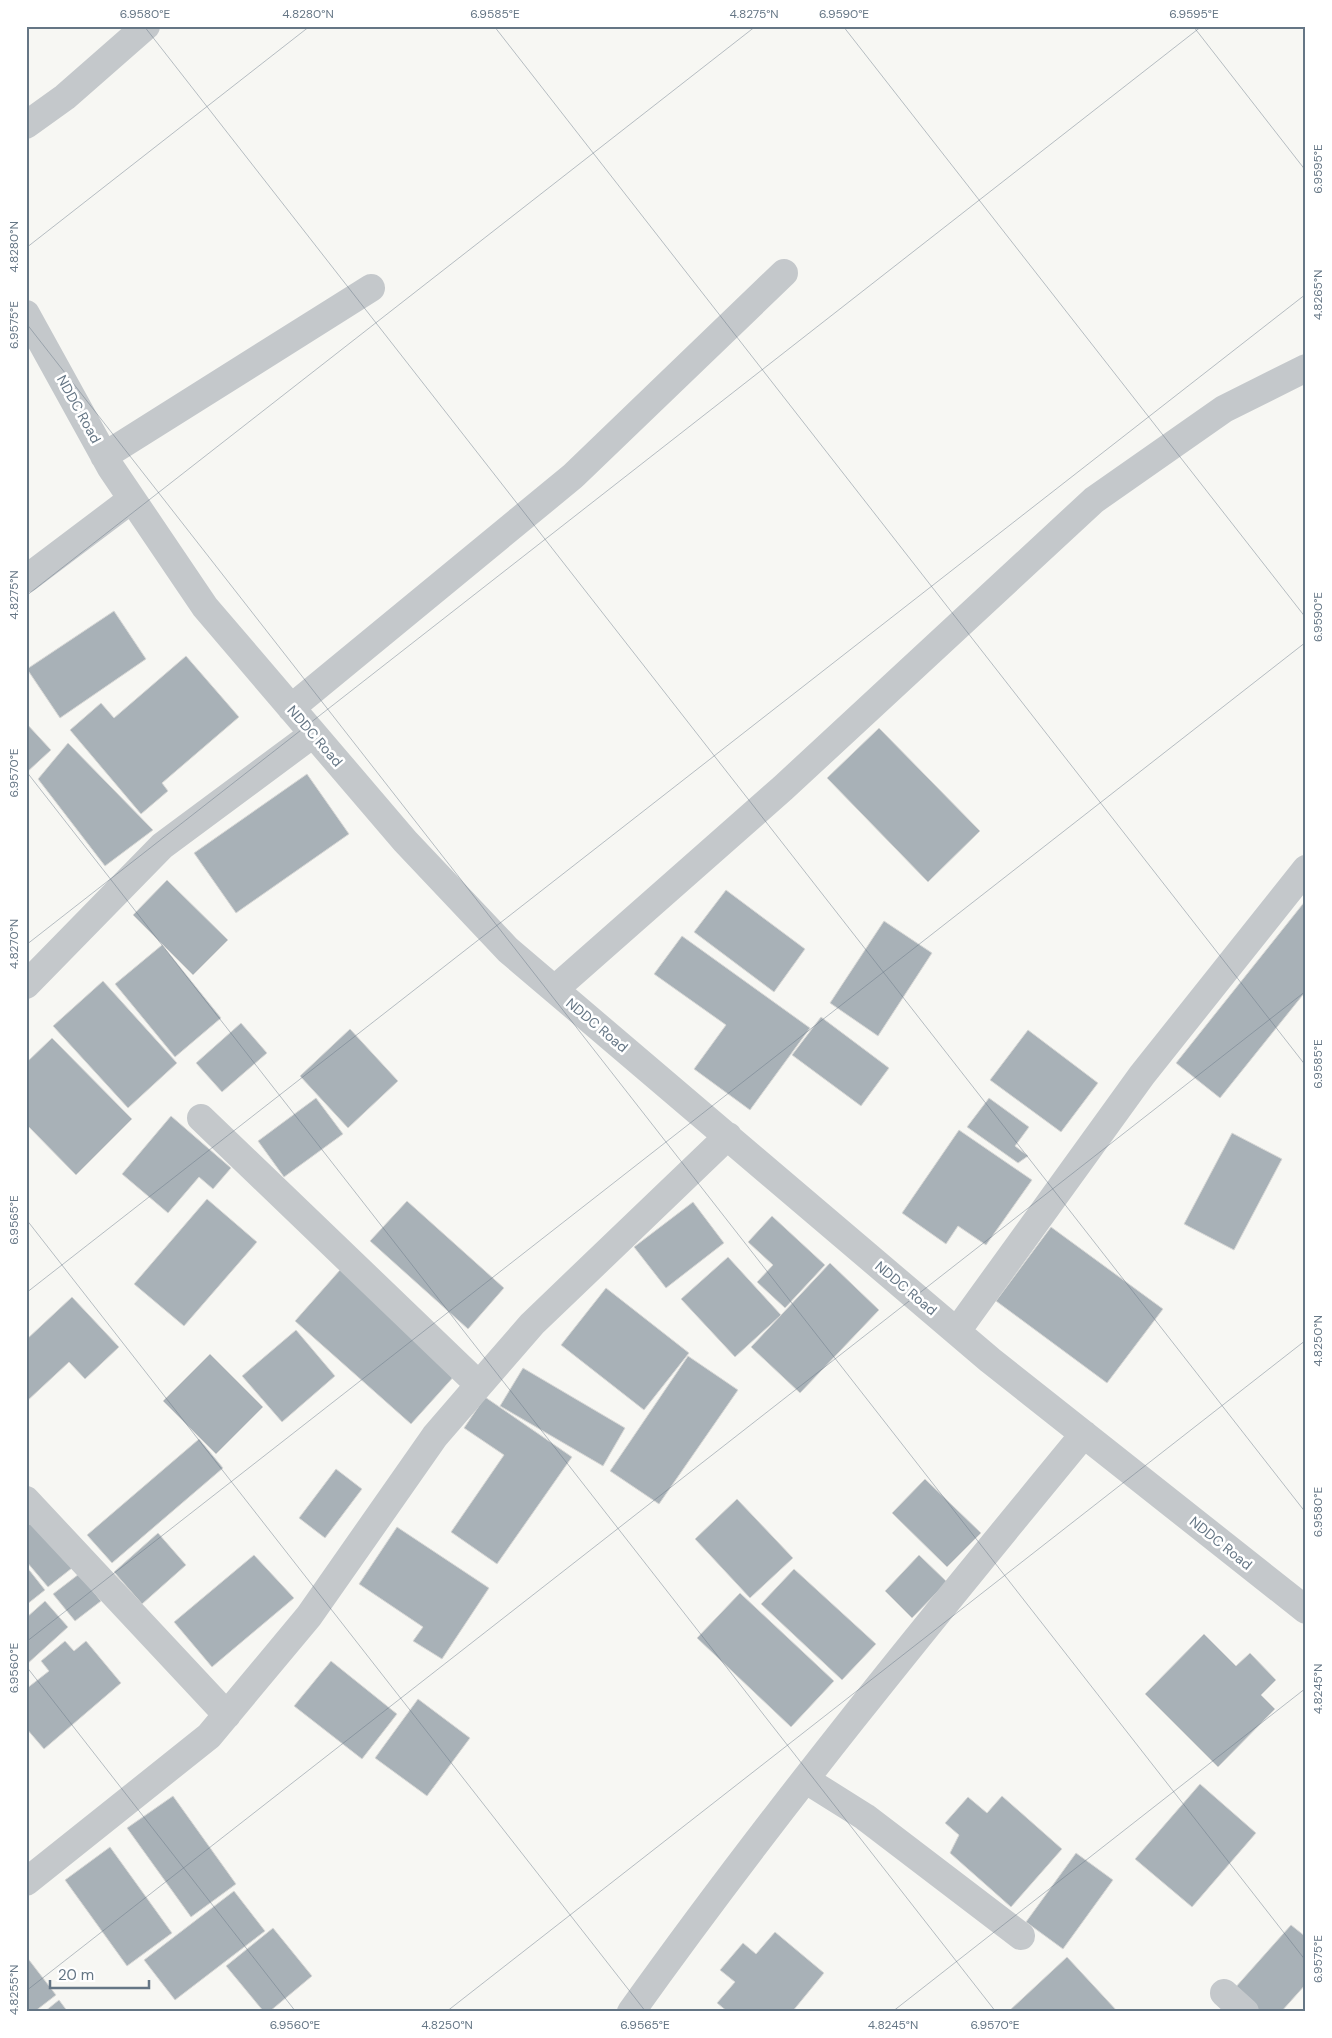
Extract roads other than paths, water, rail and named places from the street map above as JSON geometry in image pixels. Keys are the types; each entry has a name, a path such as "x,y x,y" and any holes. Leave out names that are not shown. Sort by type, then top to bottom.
{"street":[{"path":"26,125 65,97 146,26"},
{"path":"291,708 573,476 784,273"},
{"path":"104,456 371,288"},
{"name":"NDDC Road","path":"26,314 104,456 205,607 406,841 501,943 957,1331 1306,1610"},
{"path":"555,989 783,788 1094,500 1224,409 1306,368"},
{"path":"26,580 132,498"},
{"path":"26,985 162,846 313,734"},
{"path":"957,1331 1142,1075 1306,868"},
{"path":"201,1118 479,1385"},
{"path":"26,1882 209,1736 309,1616 435,1436 479,1385 532,1324 728,1136"},
{"path":"631,2012 680,1944 927,1625 1084,1434"},
{"path":"26,1500 227,1715"},
{"path":"806,1780 865,1817 1021,1936"},
{"path":"1224,1994 1245,2012"}]}
